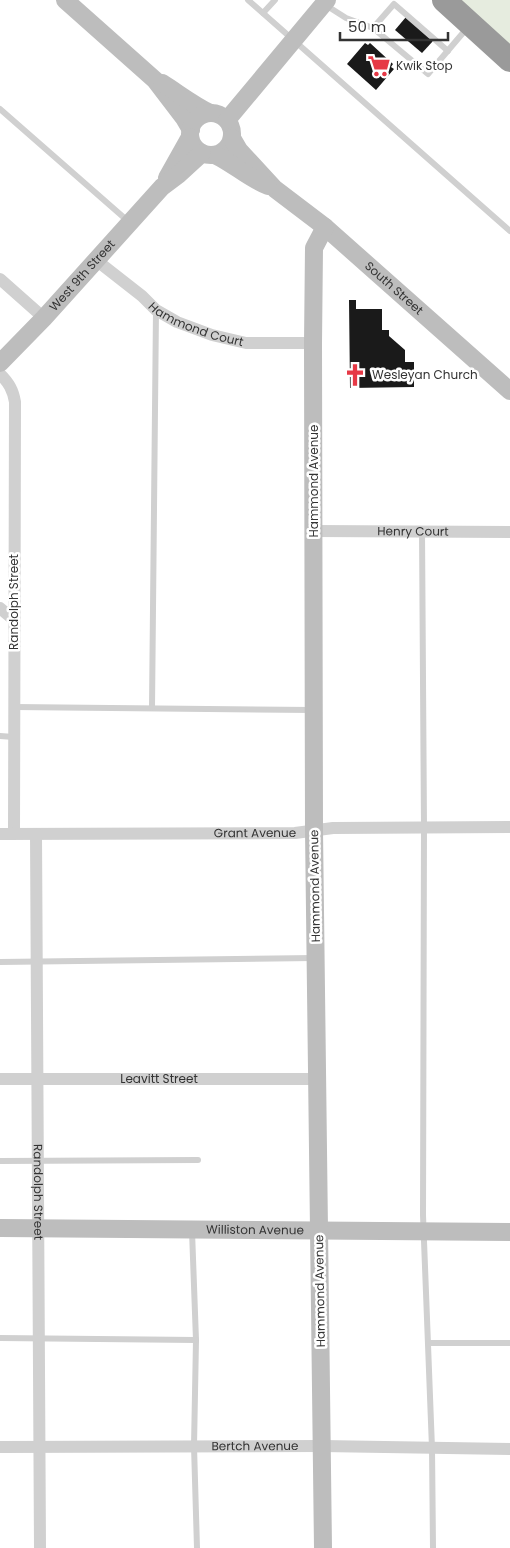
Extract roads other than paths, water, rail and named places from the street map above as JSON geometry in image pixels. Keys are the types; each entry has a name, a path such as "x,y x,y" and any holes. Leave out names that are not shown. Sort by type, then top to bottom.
{"highway":[{"path":"444,0 510,60"}],"street":[{"path":"65,0 155,80 184,118 196,149 208,154 226,149 232,138 231,126 223,116 198,108 179,93 155,80"},
{"path":"227,120 323,1"},
{"path":"190,134 197,118 210,113"},
{"name":"West 9th Street","path":"162,187 190,134"},
{"name":"South Street","path":"232,138 239,150 275,189 325,227 510,391"},
{"name":"West 9th Street","path":"0,363 44,318 162,187 208,154"},
{"name":"South Street","path":"208,154 226,160 255,180 275,189"},
{"name":"Hammond Avenue","path":"323,1548 314,831 313,343 314,248 325,227"},
{"name":"Hammond Court","path":"96,260 142,296 156,310 177,322 212,335 246,343 313,343"},
{"path":"0,279 44,318"},
{"name":"Randolph Street","path":"0,374 13,391 15,402 14,834"},
{"name":"Henry Court","path":"314,531 510,532"},
{"path":"0,608 14,620"},
{"name":"Grant Avenue","path":"0,834 296,833 333,828 510,827"},
{"name":"Randolph Street","path":"36,834 40,1548"},
{"name":"Leavitt Street","path":"0,1079 318,1079"},
{"name":"Williston Avenue","path":"0,1228 510,1232"},
{"name":"Bertch Avenue","path":"0,1446 322,1446 510,1449"}],"lane":[{"path":"248,0 510,231"},
{"path":"263,13 275,0"},
{"path":"323,1 346,18 373,28 428,74 470,24"},
{"path":"373,28 394,4 448,51"},
{"path":"0,108 130,222"},
{"path":"152,708 156,310"},
{"path":"422,531 424,1232 432,1448 433,1548"},
{"path":"14,707 314,710"},
{"path":"0,736 14,737"},
{"path":"0,962 316,958"},
{"path":"0,1161 198,1160"},
{"path":"192,1230 196,1340 194,1446 197,1548"},
{"path":"0,1338 196,1340"},
{"path":"428,1343 510,1343"}],"place":[{"name":"Kwik Stop","path":"379,66"},
{"name":"Wesleyan Church","path":"355,375"}]}
